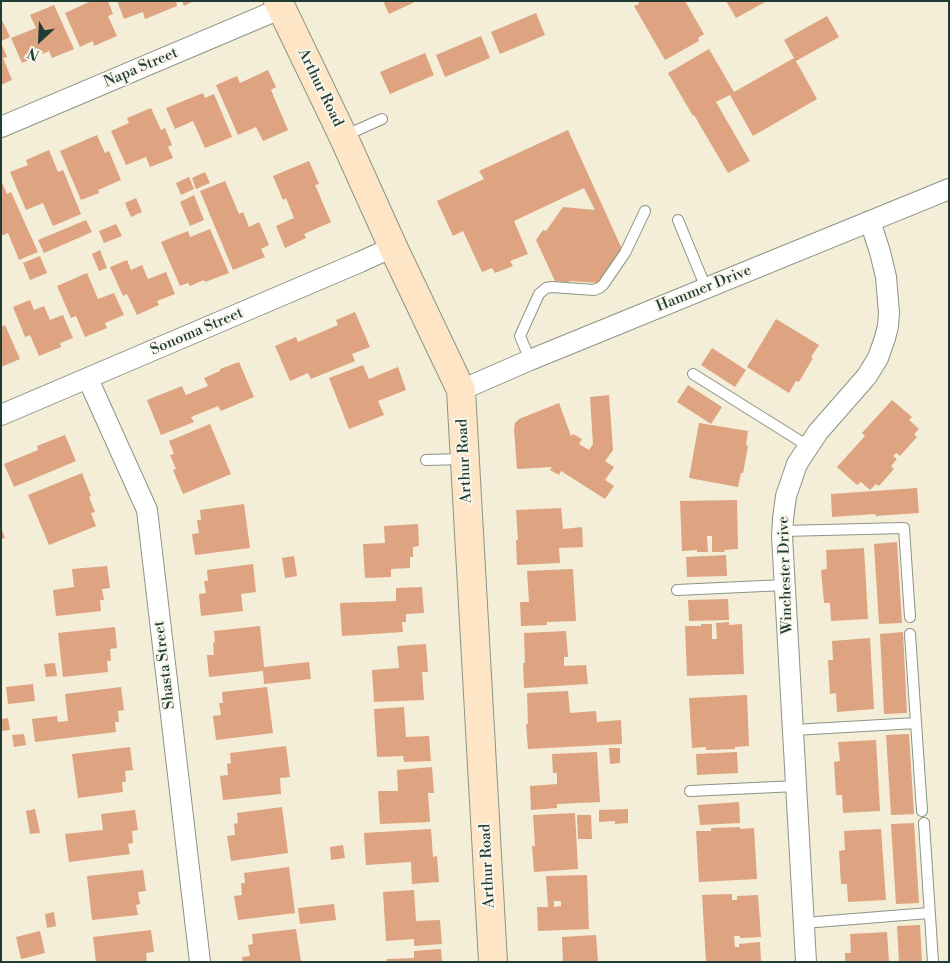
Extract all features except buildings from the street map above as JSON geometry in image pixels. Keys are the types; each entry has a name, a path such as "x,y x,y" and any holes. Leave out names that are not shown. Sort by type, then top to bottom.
{"street":[{"name":"Napa Street","path":"1,127 280,5"},
{"name":"Arthur Road","path":"280,5 461,390 493,962"},
{"name":"Hammer Drive","path":"461,390 949,189"},
{"name":"Winchester Drive","path":"806,962 785,585 784,508 789,485 797,464 818,432 867,376 878,358 886,338 889,313 886,277 870,221"},
{"name":"Sonoma Street","path":"1,415 393,247"},
{"name":"Shasta Street","path":"88,379 147,510 200,962"}],"lane":[{"path":"343,136 382,119"},
{"path":"530,360 520,336 539,294 546,288 552,287 594,290 603,285 625,253 645,211"},
{"path":"678,220 706,288"},
{"path":"693,374 808,446"},
{"path":"426,460 465,459"},
{"path":"783,531 904,528 910,617"},
{"path":"677,590 785,585"},
{"path":"910,634 922,811"},
{"path":"794,730 916,723"},
{"path":"690,791 797,786"},
{"path":"924,823 932,962"},
{"path":"804,922 930,913"}]}
